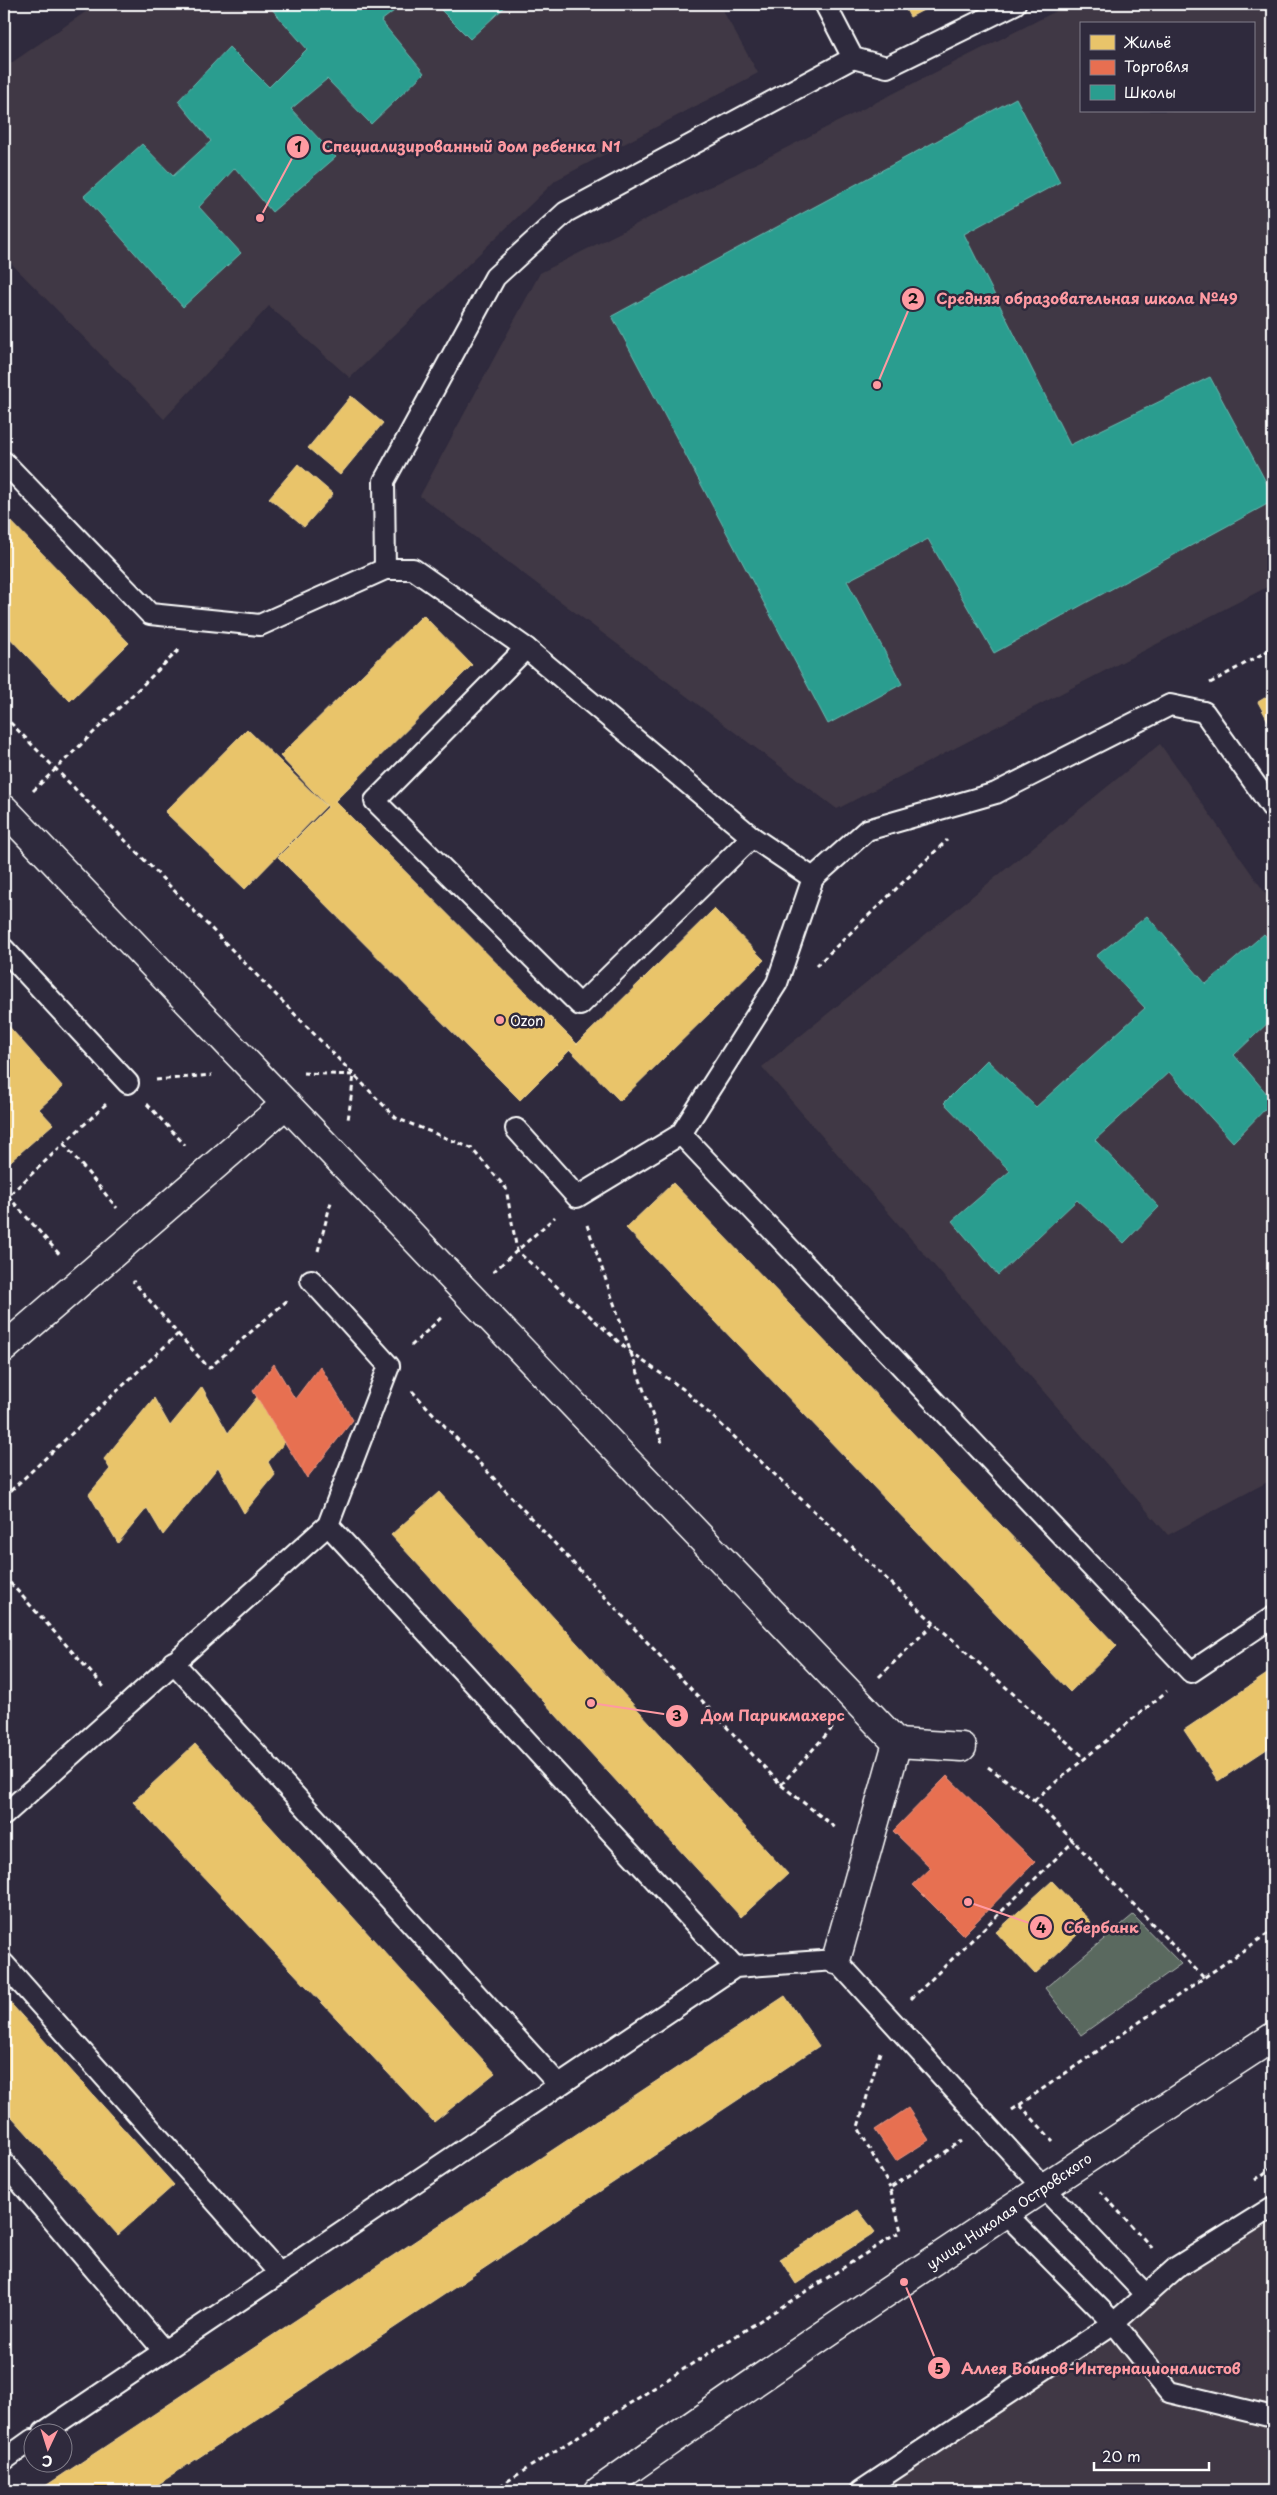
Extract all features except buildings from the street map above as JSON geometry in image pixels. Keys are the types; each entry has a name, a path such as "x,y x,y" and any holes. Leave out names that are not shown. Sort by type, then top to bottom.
{"street":[{"path":"6,811 897,1743 962,1747"},
{"path":"4,1348 286,1104"},
{"path":"836,1960 897,1743"},
{"name":"улица Николая Островского","path":"599,2491 692,2425 1044,2188 1273,2037"}],"lane":[{"path":"825,4 853,58"},
{"path":"385,569 384,481 495,277 566,212 853,58 886,67 1015,4"},
{"path":"4,462 150,614 260,624 385,569 413,569 526,648 752,837 813,878"},
{"path":"526,648 375,800 580,1005 752,837"},
{"path":"516,1129 577,1197 681,1134 777,983 813,878 867,830 996,793 1170,705 1204,712 1273,809"},
{"path":"4,949 128,1083"},
{"path":"681,1134 1191,1672 1273,1617"},
{"path":"4,1815 328,1525 389,1366 311,1280"},
{"path":"328,1525 735,1967"},
{"path":"173,1662 559,2085"},
{"path":"59,2422 735,1967 836,1960 1044,2188 1146,2295"},
{"path":"4,1964 280,2274"},
{"path":"4,2165 164,2352"},
{"path":"861,2491 1114,2323 1177,2267 1273,2207"},
{"path":"1006,2214 1114,2323 1169,2392 1273,2417"},
{"path":"4,2460 22,2447"}],"path":[{"path":"6,811 55,769 211,620"},
{"path":"1170,705 1273,648"},
{"path":"4,716 396,1118 471,1148 506,1188 517,1251 630,1352 683,1389 934,1623 1086,1759"},
{"path":"812,970 953,834"},
{"path":"4,1200 128,1083 209,1170"},
{"path":"64,1144 138,1233"},
{"path":"112,1256 209,1368 311,1280 342,1162"},
{"path":"8,1196 83,1280"},
{"path":"577,1197 665,1453"},
{"path":"4,1497 178,1334"},
{"path":"389,1366 782,1785 866,1852"},
{"path":"4,1576 123,1707"},
{"path":"782,1785 856,1700 934,1623"},
{"path":"1034,1800 1191,1672"},
{"path":"962,1747 1034,1800 1204,1978"},
{"path":"492,2491 901,2230 890,2188 858,2127 890,2019 1074,1842"},
{"path":"890,2188 987,2125 1273,1930"}],"shaded area":[{"path":"97,4 719,4 758,73 556,180 350,378 269,306 164,419 4,256 4,68"},
{"path":"1070,4 1273,4 1273,584 837,809 420,496 540,273"},
{"path":"1160,744 1273,904 1273,1479 1168,1535 762,1067"},
{"path":"1273,2213 1273,2491 849,2491 1135,2310"}],"green space":[{"path":"1133,1915 1181,1964 1081,2035 1045,1988"}],"place":[{"name":"Специализированный дом ребенка N1","path":"260,218"},
{"name":"Средняя образовательная школа №49","path":"877,385"},
{"name":"Ozon","path":"500,1020"},
{"name":"Дом Парикмахерс","path":"591,1703"},
{"name":"Сбербанк","path":"968,1902"},
{"name":"Аллея Воинов-Интернационалистов","path":"904,2282"}]}
